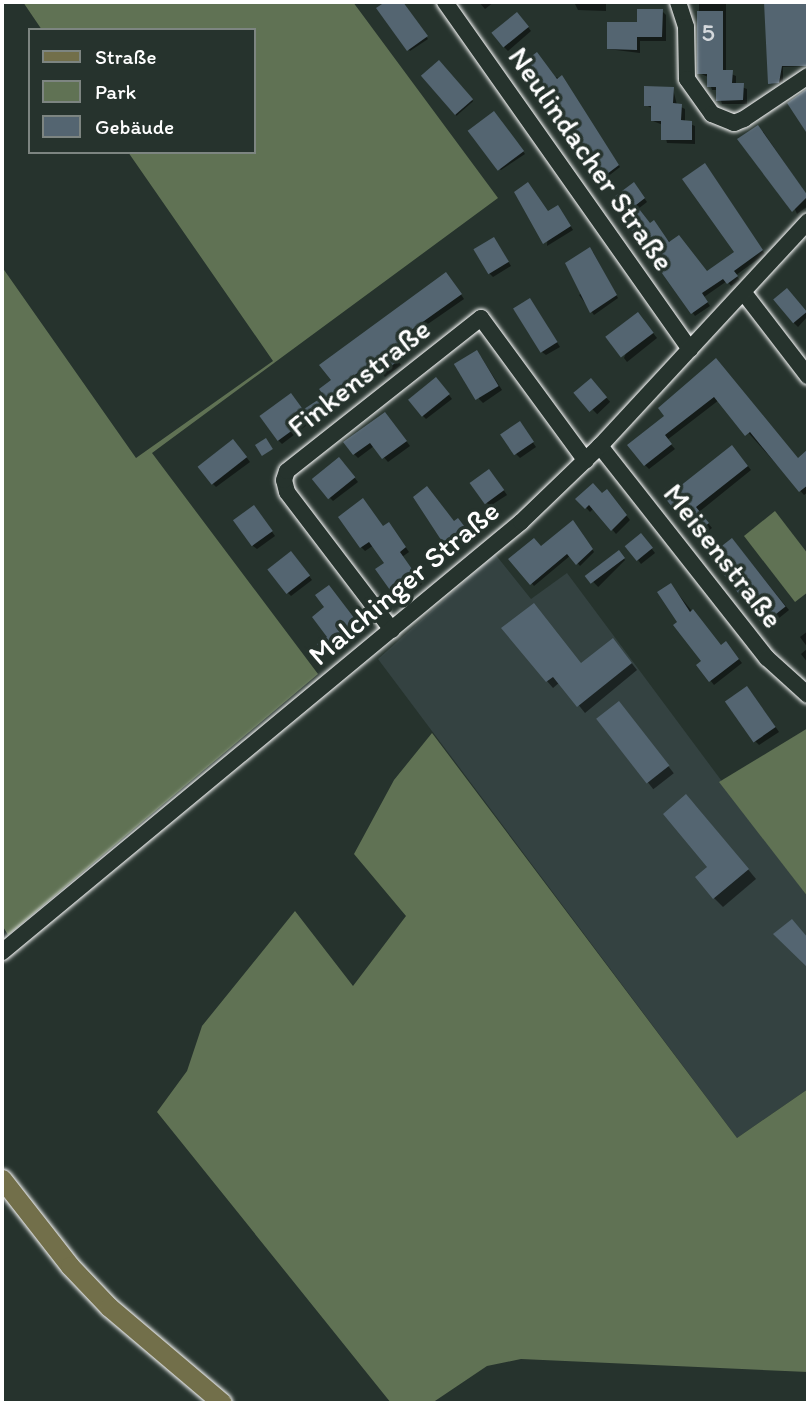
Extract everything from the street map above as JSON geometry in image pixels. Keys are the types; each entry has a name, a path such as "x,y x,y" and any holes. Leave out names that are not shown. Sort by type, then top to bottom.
{"main road":[{"path":"2,1179 70,1266 109,1307 222,1403"}],"street":[{"name":"Neulindacher Straße","path":"445,2 690,349"},
{"path":"678,2 686,27 687,79 712,114 734,123 808,76"},
{"name":"Malchinger Straße","path":"2,953 392,630 586,461 808,221"},
{"path":"744,293 808,376"},
{"name":"Finkenstraße","path":"392,630 287,492 284,480 287,471 481,318 586,461"},
{"name":"Meisenstraße","path":"600,446 767,658 808,695"}],"shaded area":[{"path":"495,554 531,599 567,573 808,897 808,1089 737,1138 378,659"}],"green space":[{"path":"23,2 353,2 498,198 152,453 318,674 8,935 2,925 2,267 136,458 273,361 129,154 256,154 256,28 41,28"},
{"path":"775,511 808,554 808,592 795,602 744,536"},
{"path":"808,728 808,897 719,782"},
{"path":"432,733 737,1138 808,1089 808,1372 521,1359 487,1366 432,1403 391,1403 157,1112 187,1071 202,1026 295,911 353,986 406,916 354,854 394,780"}],"building":[{"path":"385,2 403,2 428,36 407,51 376,8"},
{"path":"764,2 808,2 808,66 782,66 779,83 768,84"},
{"path":"637,9 663,9 662,37 637,37 637,50 607,49 607,22 637,22"},
{"path":"697,11 723,11 723,70 733,70 732,83 744,83 743,100 716,101 716,87 707,87 707,74 697,74"},
{"path":"517,12 529,27 503,48 491,33"},
{"path":"537,52 557,79 562,75 619,165 599,180 530,76 525,80 516,68"},
{"path":"439,60 473,99 455,115 421,76"},
{"path":"644,86 674,87 673,103 682,104 681,120 692,121 692,140 661,140 661,121 651,121 651,106 644,106"},
{"path":"808,88 808,135 787,103"},
{"path":"494,111 524,151 498,171 468,131"},
{"path":"758,125 808,196 792,212 737,139"},
{"path":"705,163 763,250 734,271 738,276 727,284 723,279 702,293 708,302 691,314 610,200 634,182 645,198 636,205 650,223 654,220 669,242 679,235 707,271 734,252 682,179"},
{"path":"528,182 548,211 558,205 571,226 543,244 514,192"},
{"path":"494,237 509,262 488,274 473,249"},
{"path":"590,247 617,295 590,313 565,263"},
{"path":"446,272 462,294 410,331 415,338 393,354 398,361 380,374 372,362 339,387 344,394 312,420 304,409 324,396 319,389 331,380 319,365"},
{"path":"787,288 807,312 793,323 773,300"},
{"path":"530,298 558,342 541,353 513,309"},
{"path":"638,312 654,333 621,357 605,337"},
{"path":"477,350 499,386 475,400 454,364"},
{"path":"716,358 798,458 808,449 808,485 799,492 750,432 745,436 714,397 665,435 672,444 644,466 627,445 664,416 658,408"},
{"path":"436,377 450,394 422,417 408,400"},
{"path":"591,378 607,397 589,412 573,393"},
{"path":"291,393 309,418 278,441 259,416"},
{"path":"385,412 407,441 382,459 370,443 353,455 343,442"},
{"path":"520,421 534,442 514,455 500,434"},
{"path":"266,438 273,449 262,456 255,445"},
{"path":"233,439 247,457 212,485 198,467"},
{"path":"732,445 748,466 696,507 709,523 694,535 665,498"},
{"path":"339,457 355,477 328,499 312,479"},
{"path":"489,469 504,490 485,504 470,483"},
{"path":"593,483 602,493 607,489 627,515 611,531 589,505 585,509 575,499"},
{"path":"427,486 454,521 458,518 468,531 447,549 413,497"},
{"path":"363,498 383,526 389,522 406,547 400,552 419,579 395,597 375,569 384,563 369,542 360,548 338,517"},
{"path":"254,505 273,531 252,546 233,520"},
{"path":"573,520 593,549 576,565 567,554 530,585 508,559 534,538 541,546"},
{"path":"641,533 653,548 637,561 625,546"},
{"path":"732,538 786,607 763,624 709,556"},
{"path":"619,550 625,558 591,584 585,576"},
{"path":"291,551 310,575 286,594 267,569"},
{"path":"671,583 690,612 693,609 721,645 726,641 739,659 709,682 696,665 701,661 673,625 677,622 657,592"},
{"path":"329,585 361,627 325,655 317,644 327,637 312,617 324,607 315,595"},
{"path":"534,603 581,663 613,638 632,663 577,707 553,677 546,682 501,628"},
{"path":"747,686 776,727 754,742 725,701"},
{"path":"619,701 669,766 647,783 596,719"},
{"path":"686,794 749,869 713,899 695,877 707,867 663,814"},
{"path":"792,919 808,938 808,968 773,934"}]}
